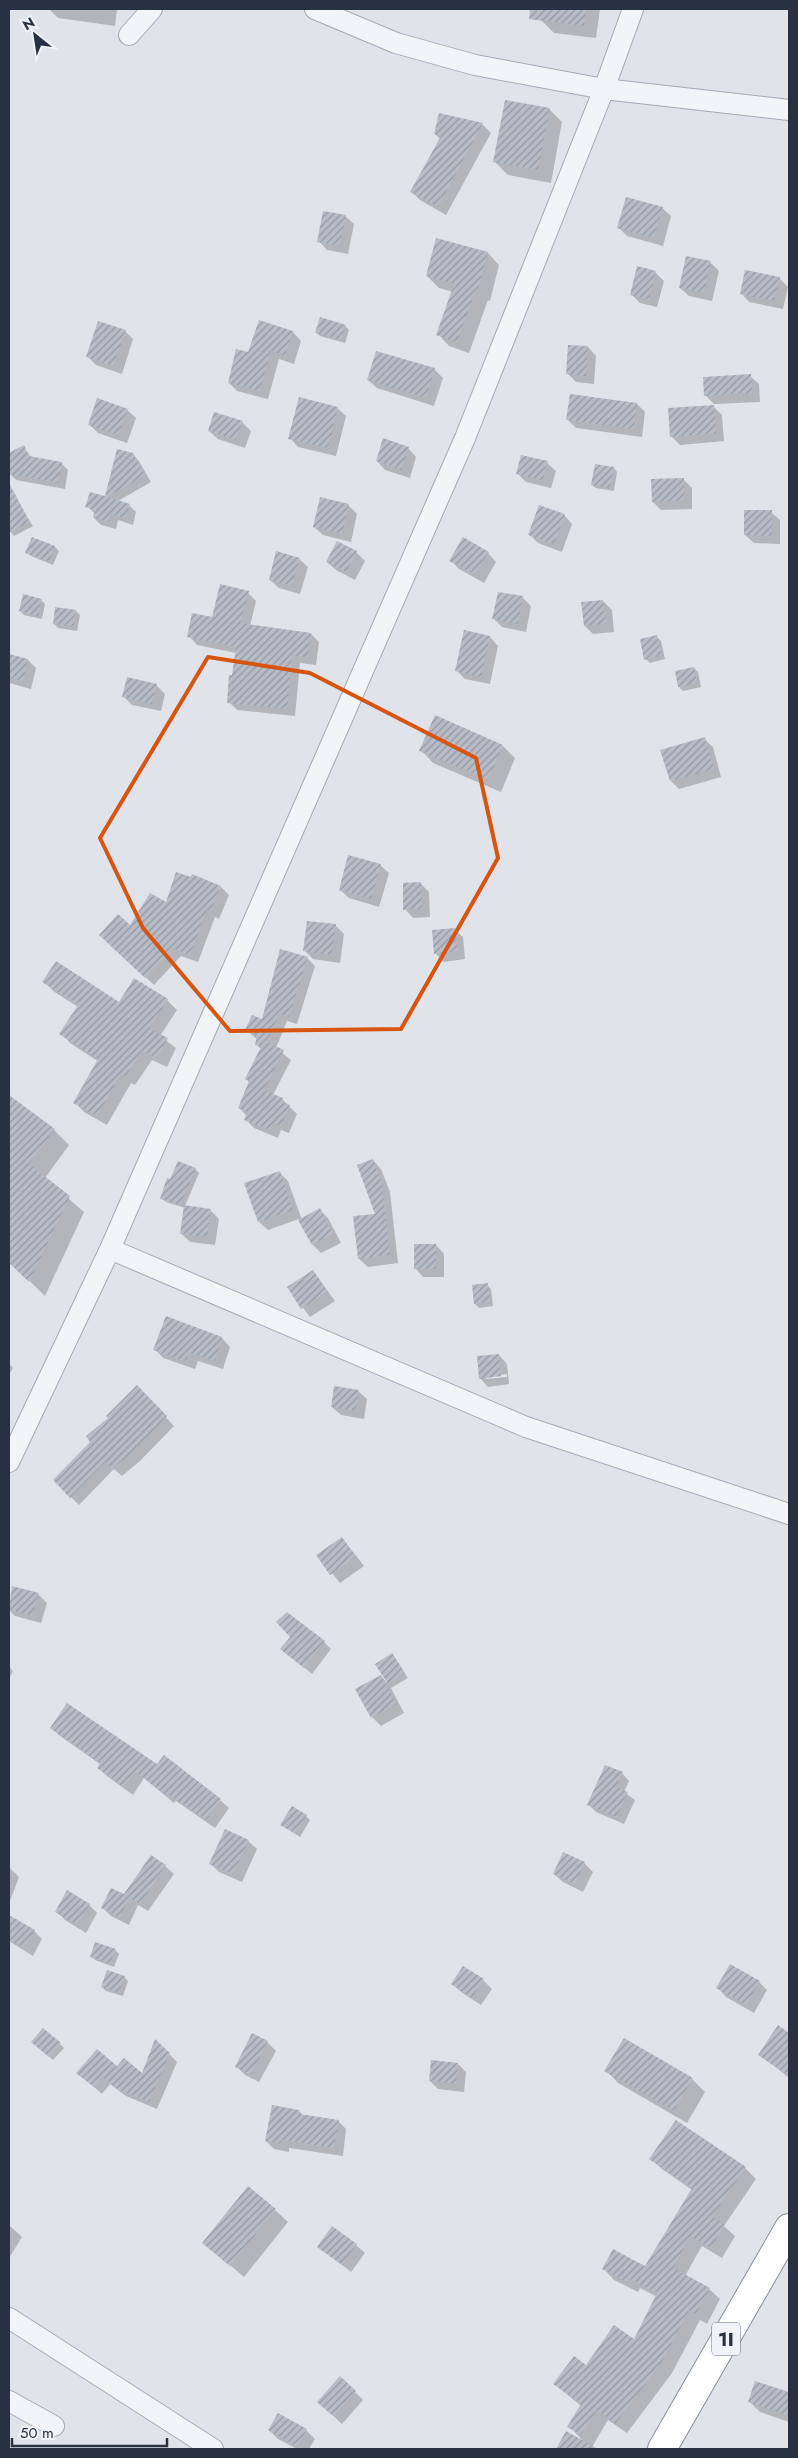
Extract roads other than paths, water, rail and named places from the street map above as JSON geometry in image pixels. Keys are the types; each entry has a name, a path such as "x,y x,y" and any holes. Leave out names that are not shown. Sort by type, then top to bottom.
{"highway":[{"name":"1I","path":"662,2449 789,2228"}],"street":[{"path":"129,35 152,9"},
{"path":"314,9 404,45 475,65 604,89 789,110"},
{"path":"9,1462 110,1249 465,438 604,89 633,9"},
{"path":"110,1249 526,1427 789,1514"},
{"path":"9,2318 213,2449"},
{"path":"9,2400 54,2426"}]}
